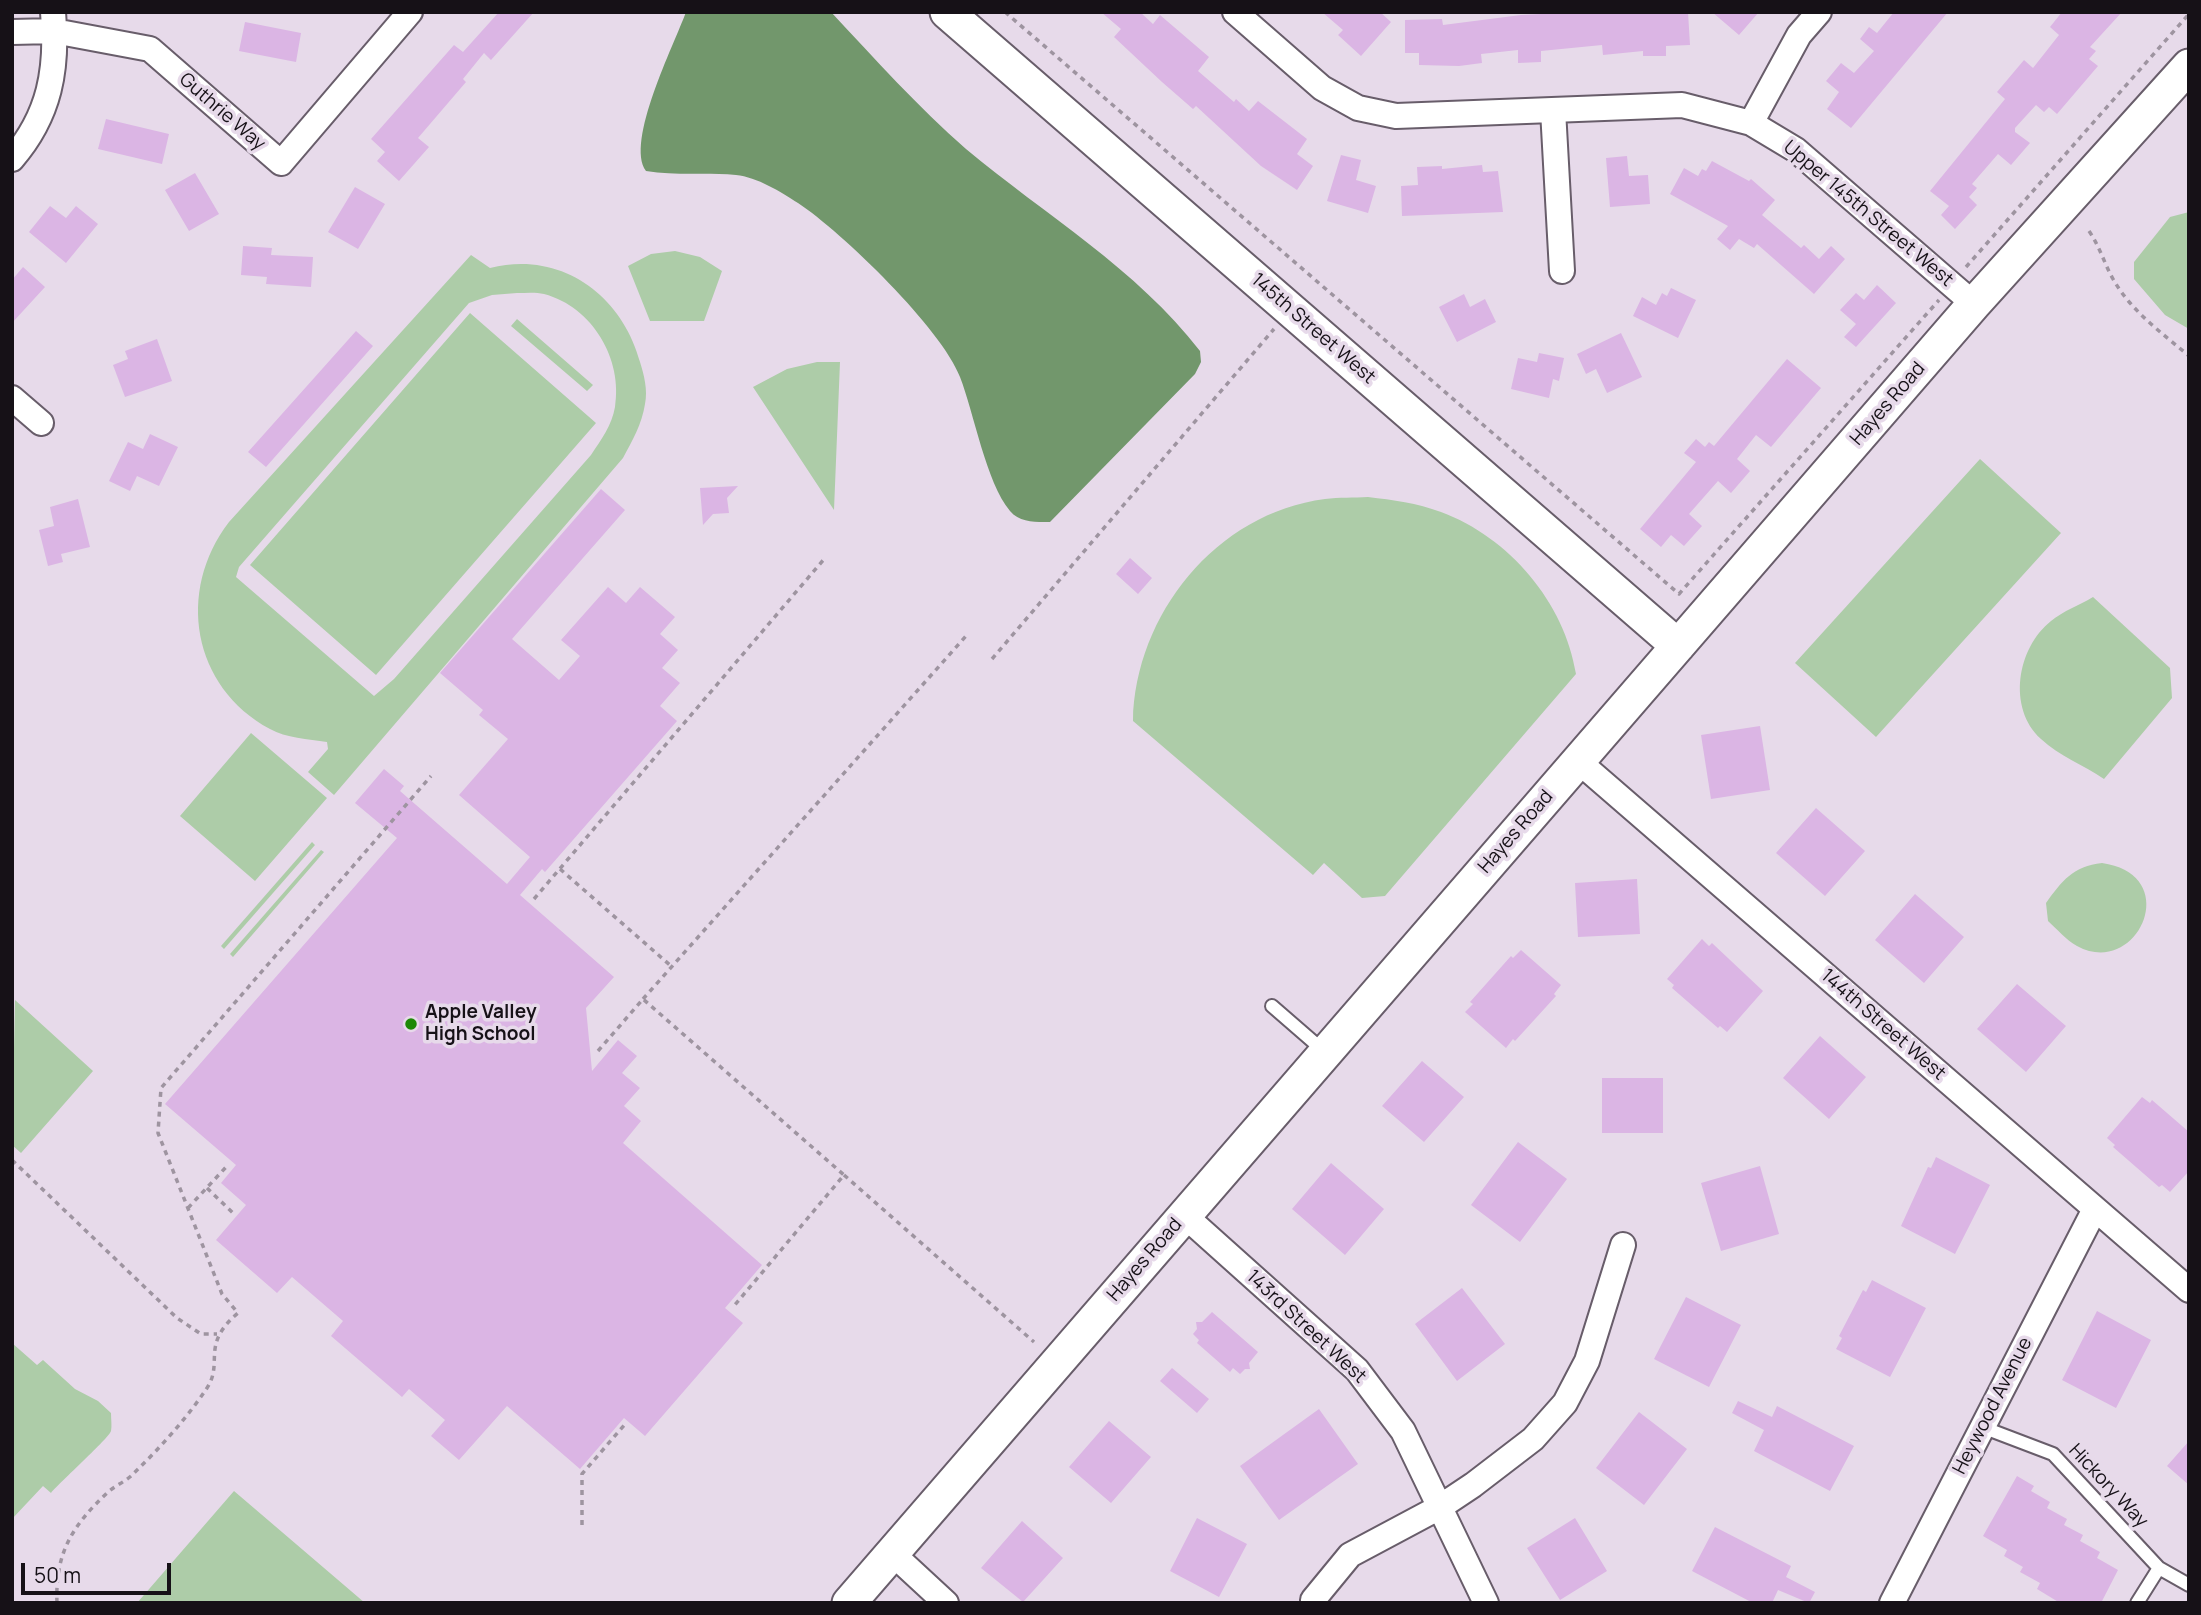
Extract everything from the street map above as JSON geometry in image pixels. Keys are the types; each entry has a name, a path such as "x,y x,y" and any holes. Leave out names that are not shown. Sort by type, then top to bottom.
{"street":[{"name":"Guthrie Way","path":"54,22 150,49 281,163 410,12"},
{"name":"145th Street West","path":"947,12 1678,646"},
{"name":"Upper 145th Street West","path":"1235,12 1322,88 1358,108 1396,116 1682,106 1751,122 1796,150 1963,294"},
{"path":"1751,122 1800,35 1819,12"},
{"path":"12,32 54,22 52,86 32,135 12,159"},
{"name":"Hayes Road","path":"849,1603 1678,646 1963,294 2189,66"},
{"path":"1553,110 1562,271"},
{"path":"12,398 40,423"},
{"name":"144th Street West","path":"1578,761 2189,1290"},
{"name":"Heywood Avenue","path":"1892,1603 2095,1209"},
{"name":"143rd Street West","path":"1184,1215 1357,1370 1404,1431 1486,1603"},
{"path":"1313,1600 1350,1555 1440,1507 1533,1438 1565,1403 1587,1361 1623,1245"},
{"path":"893,1553 946,1603"}],"lane":[{"path":"1272,1006 1325,1052"},
{"name":"Hickory Way","path":"1982,1427 2053,1454 2159,1568 2189,1585"},
{"path":"2137,1603 2159,1568"}],"path":[{"path":"1005,12 1679,594 1963,294 2189,14"},
{"path":"2089,231 2100,247 2112,277 2136,311 2189,356"},
{"path":"992,659 1274,330"},
{"path":"534,899 825,558"},
{"path":"598,1051 966,636"},
{"path":"57,1603 56,1573 62,1551 93,1508 110,1490 134,1474 193,1409 210,1383 217,1334 237,1313 222,1294 158,1133 161,1088 431,776"},
{"path":"560,869 671,966"},
{"path":"643,999 1034,1342"},
{"path":"12,1160 177,1318 201,1334 217,1334"},
{"path":"188,1208 227,1166"},
{"path":"734,1306 844,1175"},
{"path":"206,1188 235,1215"},
{"path":"582,1525 582,1474 626,1423"}],"shaded area":[{"path":"686,12 831,12 948,133 1119,268 1175,321 1200,351 1201,362 1195,374 1050,522 1023,520 1010,511 994,483 960,377 950,357 912,308 839,236 798,203 752,179 725,174 646,171 641,157 646,117"},
{"path":"2189,212 2189,329 2165,315 2134,279 2134,262 2170,217"},
{"path":"675,251 700,257 722,271 704,321 650,321 628,266 651,254"},
{"path":"471,255 490,268 516,264 541,266 564,272 585,283 603,298 619,317 631,338 643,372 646,399 639,425 623,458 334,795 308,772 328,749 327,742 290,736 270,729 244,711 223,689 209,663 200,636 198,607 202,578 212,549 229,522","holes":["541,293 561,301 590,323 601,338 614,371 615,407 611,420 591,455 394,679 374,696 236,577 239,567 469,303 492,295"]},
{"path":"470,313 596,423 376,675 250,565"},
{"path":"517,319 593,385 587,391 511,326"},
{"path":"817,362 840,362 834,510 753,387 787,369"},
{"path":"1980,459 2061,533 1876,737 1795,663"},
{"path":"1368,497 1414,504 1441,512 1466,523 1511,556 1530,576 1560,622 1576,674 1385,896 1362,898 1324,863 1313,875 1133,721 1137,682 1149,644 1166,608 1189,576 1217,547 1249,525 1286,508 1325,499"},
{"path":"2093,597 2170,668 2172,698 2104,779 2041,739 2030,726 2020,695 2024,662 2039,633 2056,617"},
{"path":"251,733 327,798 255,881 180,816"},
{"path":"312,842 315,845 224,949 221,946"},
{"path":"321,850 324,852 233,957 230,954"},
{"path":"2102,863 2127,871 2142,886 2146,903 2143,921 2133,937 2118,949 2099,952 2069,941 2048,921 2046,903 2057,888 2076,871"},
{"path":"15,1000 93,1071 21,1153 12,1145"},
{"path":"12,1343 37,1365 43,1360 75,1389 98,1401 111,1413 111,1431 51,1493 43,1486 12,1519"},
{"path":"234,1491 365,1603 137,1603"}],"building":[{"path":"499,12 534,12 491,60 484,53 463,79 466,82 418,138 429,147 399,181 377,161 385,152 371,139 454,45 463,52"},
{"path":"1101,12 1140,12 1153,24 1160,15 1209,57 1198,71 1234,102 1236,99 1249,111 1258,101 1307,139 1297,154 1313,166 1297,190 1261,166 1196,106 1193,109 1162,82 1114,37 1121,29"},
{"path":"1322,12 1380,12 1391,22 1361,56 1338,35 1343,30"},
{"path":"1688,12 1690,45 1666,46 1666,56 1643,56 1643,51 1603,55 1602,45 1541,51 1541,62 1518,63 1518,50 1481,54 1482,63 1459,66 1419,65 1419,53 1405,53 1405,20 1442,19 1443,25 1521,15"},
{"path":"1712,12 1759,12 1739,35"},
{"path":"1894,12 1948,12 1851,128 1827,109 1839,92 1826,81 1841,63 1854,73 1874,51 1860,39 1869,27 1877,33"},
{"path":"2062,12 2122,12 2090,47 2096,51 2089,59 2098,66 2057,114 2049,107 2044,112 2036,105 2015,128 2015,132 2030,143 2011,165 1998,154 1972,184 1977,188 1969,197 1977,205 1955,229 1941,215 1949,206 1930,191 2005,99 1997,92 2024,60 2033,68 2059,35 2050,27"},
{"path":"245,22 301,33 296,62 239,51"},
{"path":"106,119 169,134 162,164 98,149"},
{"path":"1341,155 1361,160 1356,180 1376,186 1368,213 1327,201"},
{"path":"1627,156 1629,176 1648,175 1650,204 1610,207 1606,158"},
{"path":"1712,161 1749,181 1751,179 1775,200 1762,215 1801,248 1804,245 1819,259 1831,246 1845,259 1814,294 1757,244 1754,248 1739,239 1730,250 1717,239 1728,226 1670,194 1684,168 1698,176 1702,169 1706,171"},
{"path":"1482,165 1483,172 1498,171 1503,212 1402,216 1401,186 1418,185 1417,167 1442,166 1442,169"},
{"path":"195,173 219,214 189,231 165,190"},
{"path":"355,187 385,204 358,249 328,232"},
{"path":"50,206 66,218 76,206 98,224 66,263 29,232"},
{"path":"243,246 272,248 271,255 313,257 311,287 266,284 267,277 241,275"},
{"path":"23,267 45,287 12,323 12,280"},
{"path":"1877,285 1896,303 1856,347 1844,337 1856,324 1840,310 1856,293 1864,300"},
{"path":"1671,288 1696,300 1678,338 1633,316 1642,297 1656,305 1662,293 1667,296"},
{"path":"1464,294 1470,307 1485,299 1496,322 1457,342 1439,307"},
{"path":"356,331 373,346 266,467 248,452"},
{"path":"1621,333 1642,377 1607,393 1596,369 1586,374 1577,354"},
{"path":"157,339 172,381 125,397 113,365 128,359 125,351"},
{"path":"1539,353 1564,358 1559,381 1553,379 1549,398 1511,389 1518,358 1537,362"},
{"path":"1787,359 1821,388 1771,447 1756,435 1737,459 1750,471 1731,493 1718,481 1689,514 1702,526 1684,546 1671,535 1661,547 1640,529 1696,462 1684,453 1696,439 1705,447 1709,442 1714,446"},
{"path":"150,434 178,447 159,486 137,476 130,491 109,481 128,442 143,449"},
{"path":"738,486 727,498 729,513 713,514 703,525 700,488"},
{"name":"Apple Valley High School","path":"601,489 625,510 512,639 559,680 580,656 561,640 608,587 626,603 640,587 675,617 660,634 678,650 662,668 680,683 660,706 677,721 545,872 542,869 520,895 614,977 586,1008 592,1071 618,1040 637,1056 622,1073 640,1088 624,1106 641,1121 623,1143 762,1265 725,1308 743,1323 645,1436 624,1418 580,1469 507,1406 459,1460 431,1436 445,1420 409,1389 402,1397 331,1336 343,1321 292,1277 277,1293 216,1240 246,1205 221,1183 236,1165 165,1104 397,838 355,803 384,769 404,786 400,791 507,884 530,857 459,795 508,739 479,715 483,710 440,673"},
{"path":"78,499 90,547 61,554 63,562 48,566 39,530 54,526 50,507"},
{"path":"1130,558 1152,578 1138,594 1116,574"},
{"path":"1760,726 1770,790 1711,799 1701,735"},
{"path":"1816,808 1865,851 1825,896 1776,853"},
{"path":"1637,879 1640,934 1578,937 1575,883"},
{"path":"1915,894 1964,937 1924,983 1875,940"},
{"path":"1702,939 1709,946 1712,943 1763,991 1727,1032 1720,1026 1718,1028 1672,988 1674,985 1667,979"},
{"path":"1521,950 1561,985 1554,994 1556,996 1506,1048 1465,1012 1473,1004 1470,1002 1511,956 1513,958"},
{"path":"2017,984 2066,1026 2026,1072 1977,1029"},
{"path":"1820,1036 1866,1077 1829,1119 1783,1078"},
{"path":"1422,1061 1464,1097 1424,1142 1382,1106"},
{"path":"1602,1078 1663,1078 1663,1133 1602,1133"},
{"path":"2142,1097 2150,1103 2152,1100 2189,1132 2189,1171 2170,1192 2162,1185 2159,1187 2113,1147 2115,1145 2107,1138"},
{"path":"1518,1142 1567,1179 1520,1242 1471,1205"},
{"path":"1936,1157 1990,1185 1955,1254 1901,1226 1928,1167 1931,1168"},
{"path":"1331,1163 1384,1209 1345,1255 1292,1209"},
{"path":"1760,1166 1779,1234 1721,1251 1701,1183"},
{"path":"1872,1280 1926,1308 1890,1377 1836,1349 1842,1338 1839,1336 1863,1290 1866,1292"},
{"path":"1462,1288 1505,1344 1457,1381 1415,1324"},
{"path":"1686,1297 1741,1325 1709,1387 1654,1359"},
{"path":"2097,1311 2151,1340 2116,1408 2062,1380"},
{"path":"1212,1312 1258,1352 1249,1363 1250,1369 1245,1369 1240,1374 1233,1368 1230,1372 1197,1343 1199,1340 1193,1334 1197,1329 1196,1322 1202,1322"},
{"path":"1172,1368 1209,1399 1197,1413 1160,1381"},
{"path":"1738,1401 1772,1417 1777,1406 1854,1446 1830,1491 1754,1451 1764,1430 1732,1413"},
{"path":"1319,1409 1358,1464 1279,1520 1240,1466"},
{"path":"1639,1412 1687,1449 1644,1505 1596,1468"},
{"path":"1109,1421 1151,1457 1111,1503 1069,1467"},
{"path":"2189,1441 2189,1485 2167,1466"},
{"path":"2017,1476 2034,1486 2031,1491 2050,1502 2047,1508 2067,1519 2064,1525 2083,1535 2080,1541 2100,1552 2097,1558 2118,1570 2101,1603 2060,1603 2037,1589 2040,1583 2020,1572 2023,1567 2004,1556 2007,1550 1983,1536"},
{"path":"1197,1518 1247,1544 1219,1597 1170,1571"},
{"path":"1575,1518 1607,1571 1560,1600 1527,1548"},
{"path":"1022,1521 1063,1558 1023,1602 981,1568"},
{"path":"1715,1527 1791,1566 1786,1577 1815,1592 1809,1603 1778,1590 1772,1603 1753,1603 1692,1571"}],"place":[{"name":"Apple Valley High School","path":"411,1024"}]}
